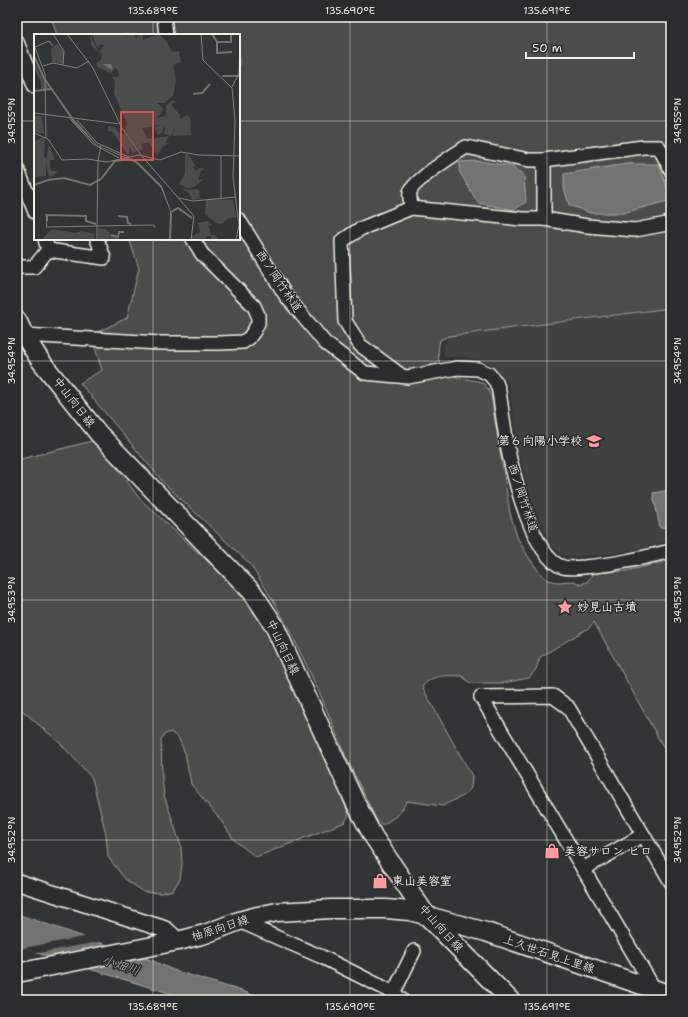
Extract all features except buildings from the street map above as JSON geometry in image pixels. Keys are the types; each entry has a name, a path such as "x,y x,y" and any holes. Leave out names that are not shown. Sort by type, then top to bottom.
{"main road":[{"name":"中山向日線","path":"21,328 40,360 98,433 252,593 274,625 340,770 373,836 426,915 510,1000"},
{"name":"柚原向日線","path":"21,973 178,941 205,934 239,921 277,912 331,909 398,909 426,915"},
{"name":"上久世石見上里線","path":"426,915 486,932 663,993"}],"street":[{"path":"164,17 166,34"},
{"path":"17,42 34,84"},
{"path":"411,208 410,192 415,184 466,147 529,160 544,160 643,147 659,147 671,170"},
{"path":"544,160 544,219"},
{"path":"17,168 34,210"},
{"path":"404,377 360,345 345,321 342,241 360,229 411,208 522,219 544,219 587,226 635,230 667,224 671,221"},
{"name":"西ノ岡竹林道","path":"240,222 286,296 325,343 365,373 408,377 457,368 478,369 489,374 496,382 499,391 509,454 520,497 540,547 553,562 563,567 604,566 671,551"},
{"path":"17,267 34,267 47,244 104,258 97,240"},
{"path":"21,328 159,343 243,342 249,338 258,323 258,315 254,306 202,254 194,240"},
{"path":"663,993 584,869 481,697 553,696 568,707 671,882"},
{"path":"584,869 643,835"},
{"path":"17,882 158,927 166,930 178,941"},
{"path":"239,921 322,957 397,996"},
{"path":"397,996 396,988 414,951"}],"shaded area":[{"path":"51,17 671,17 671,308 449,336 440,340 438,352 442,372 460,378 478,381 484,384 488,389 491,396 510,513 517,537 540,573 548,580 557,582 574,581 580,585 588,581 593,573 626,571 671,560 671,761 594,622 590,627 540,657 536,669 529,678 503,683 470,683 462,676 440,676 431,679 426,683 422,687 472,776 471,788 465,795 442,806 407,801 399,814 383,825 377,821 346,757 321,696 295,641 276,605 250,564 164,483 80,383 102,370 91,335 127,318 139,268 129,240 240,240 240,34 57,34"},
{"name":"第６向陽小学校","path":"671,309 671,540 637,550 610,554 571,557 563,555 550,544 532,501 519,455 509,385 502,374 489,363 466,357 444,357 443,347 449,336"},
{"path":"96,440 140,499 230,582 266,629 294,684 349,814 345,822 256,857 234,840 222,822 191,784 185,753 179,739 171,732 165,734 161,739 164,795 181,846 182,864 180,879 173,890 161,893 144,892 125,879 108,857 106,834 92,778 60,743 17,706 17,460"}],"water":[{"path":"477,161 511,166 524,175 526,202 514,210 478,203 459,171 460,162"},
{"path":"626,164 659,164 671,200 623,213 590,213 569,205 564,187 564,174"},
{"path":"671,490 671,526 660,528 653,493"},
{"name":"小畑川","path":"17,914 151,960 173,970 266,1000 192,1000 17,947"}],"pier":[{"path":"89,936 104,941 33,954 18,949"}],"place":[{"name":"第６向陽小学校","path":"594,441"},
{"name":"妙見山古墳","path":"565,607"},
{"name":"美容サロン ヒロ","path":"552,851"},
{"name":"東山美容室","path":"380,881"}]}
